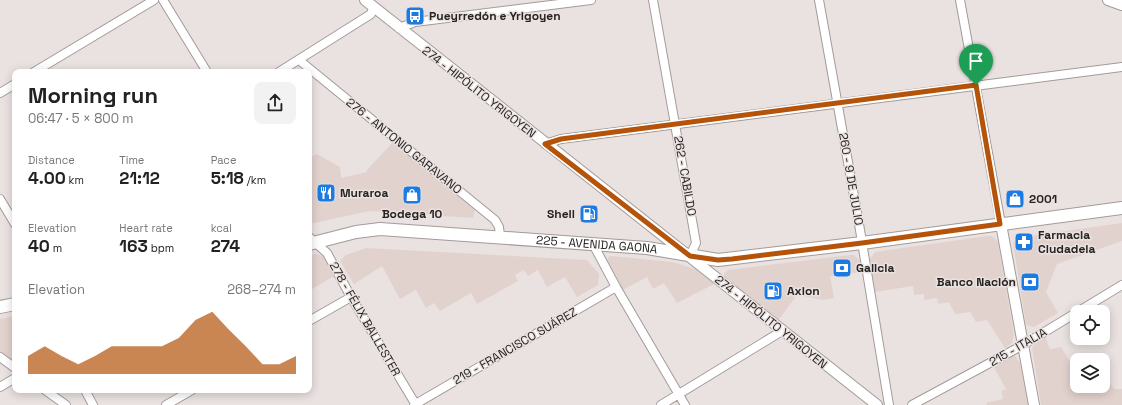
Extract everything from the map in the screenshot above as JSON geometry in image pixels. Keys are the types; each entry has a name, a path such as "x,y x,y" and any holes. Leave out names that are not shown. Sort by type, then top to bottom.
{"main road":[{"name":"225 - AVENIDA GAONA","path":"312,241 380,229 500,236 648,248 718,260 862,243 1122,208"},
{"path":"0,307 12,305"}],"street":[{"path":"39,69 154,0"},
{"path":"164,0 205,69"},
{"name":"274 - HIPÓLITO YRIGOYEN","path":"365,0 375,4 399,28 877,405"},
{"path":"399,28 415,22 591,0"},
{"name":"262 - CABILDO","path":"653,0 696,243 690,256"},
{"name":"260 - 9 DE JULIO","path":"819,0 889,405"},
{"path":"960,0 1034,405"},
{"path":"1108,0 1122,5"},
{"path":"284,69 372,14 375,4"},
{"name":"276 - ANTONIO GARAVANO","path":"300,60 311,69"},
{"path":"545,144 561,139 1122,67"},
{"name":"276 - ANTONIO GARAVANO","path":"312,70 495,220 500,226 500,236"},
{"path":"0,93 12,86"},
{"path":"0,199 12,219"},
{"name":"278 - FÉLIX BALLESTER","path":"312,242 327,253 351,297 415,405"},
{"path":"593,244 616,287 685,405"},
{"name":"215 - ITALIA","path":"912,405 1023,345 1122,284"},
{"name":"219 - FRANCISCO SUÁREZ","path":"415,405 616,287"},
{"path":"312,319 351,297"},
{"path":"661,405 782,331"},
{"path":"0,357 12,366"},
{"path":"0,387 12,380"},
{"path":"49,393 66,405"},
{"path":"87,393 93,405"},
{"path":"166,405 187,393"}],"shaded area":[{"path":"393,142 475,210 473,218 370,211 312,223 312,156 317,154 340,167 341,178 367,172 367,170"},
{"path":"1122,223 1122,241 1057,264 1046,292 1058,313 1034,327 1026,325 1013,243 1016,238"},
{"path":"992,236 998,242 1014,334 1012,343 1005,348 987,320 976,322 970,312 955,314 949,302 938,304 937,298 924,300 924,294 914,295 913,286 875,292 870,259 875,252"},
{"path":"366,248 587,260 599,274 598,285 577,297 565,277 547,287 538,270 528,276 524,270 515,275 518,281 477,304 471,293 440,311 434,303 426,308 416,290 400,299 382,266 354,284 340,261 346,255"},
{"path":"312,255 323,256 334,276 312,289"},
{"path":"854,255 861,262 863,272 830,276 834,298 823,300 797,295 778,321 727,283 724,278 724,274 728,270"},
{"path":"611,256 673,262 695,269 716,283 677,303 664,283 653,289 647,277 623,290 607,261 608,257"},
{"path":"12,317 12,360 0,352 0,319"},
{"path":"1045,337 1050,349 1061,347 1070,362 1070,393 1110,393 1110,383 1114,389 1122,389 1122,405 1041,405 1032,347"},
{"path":"1010,355 1015,356 1020,363 1028,405 987,405 986,403 1003,399 1001,391 1006,389 992,364"}],"place":[{"name":"Pueyrredón e Yrigoyen","path":"415,16"},
{"name":"Muraroa","path":"326,193"},
{"name":"Bodega 10","path":"412,195"},
{"name":"2001","path":"1015,199"},
{"name":"Shell","path":"589,214"},
{"name":"Farmacia Ciudadela","path":"1024,242"},
{"name":"Galicia","path":"842,268"},
{"name":"Banco Nación","path":"1030,282"},
{"name":"Axion","path":"773,291"}],"route":[{"path":"976,85 1000,224 862,243 732,259 718,260 690,256 545,144 561,139 976,85"}]}
